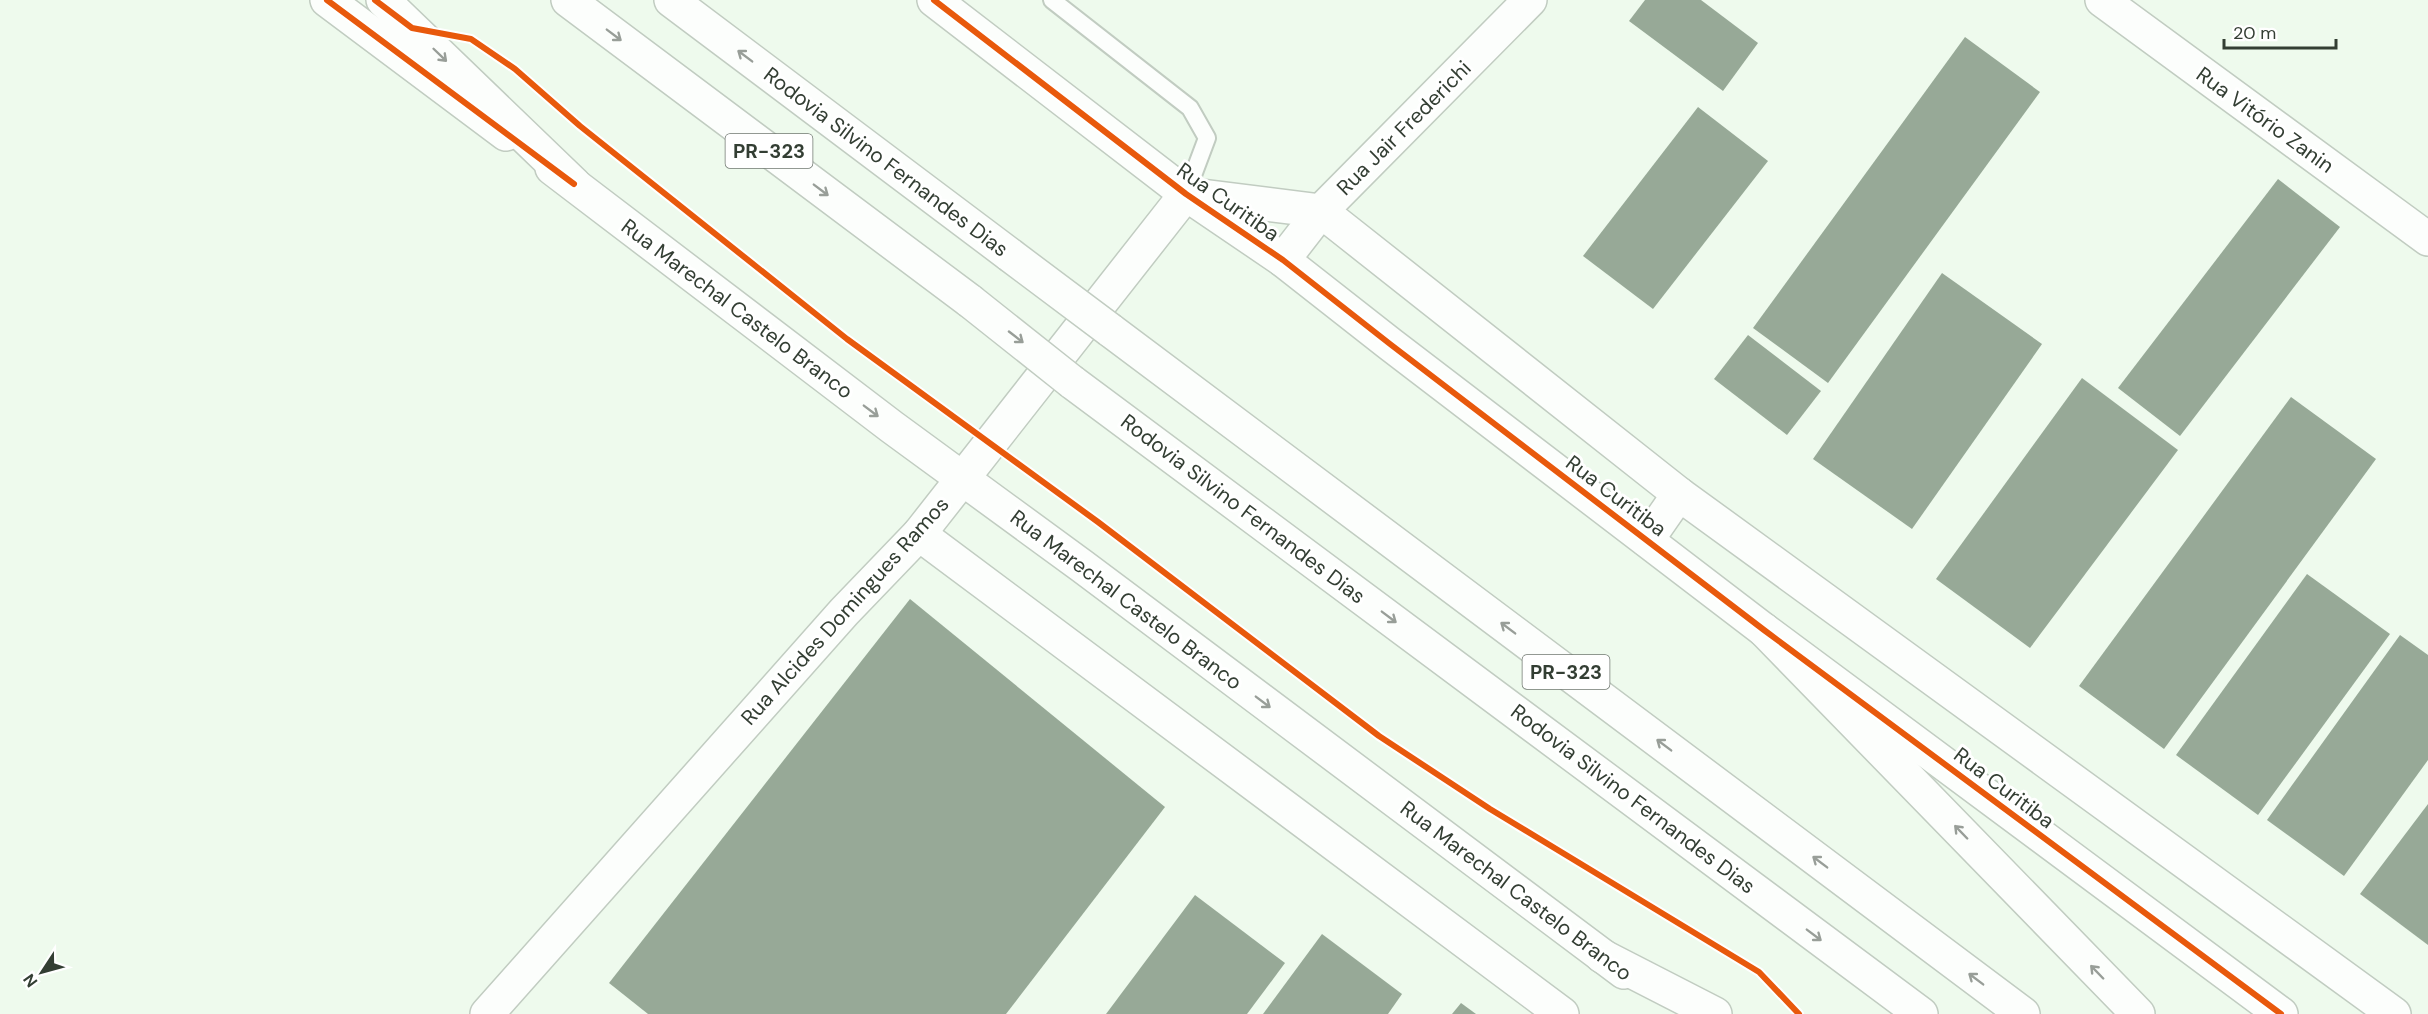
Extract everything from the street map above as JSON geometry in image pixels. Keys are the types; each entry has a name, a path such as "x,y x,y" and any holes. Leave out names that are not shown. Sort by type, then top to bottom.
{"main road":[{"path":"327,0 574,184"},
{"path":"383,0 574,184"},
{"name":"Rodovia Silvino Fernandes Dias","path":"568,0 970,301 1072,382 1921,1014"},
{"name":"Rodovia Silvino Fernandes Dias","path":"671,0 2023,1014"},
{"name":"Rua Curitiba","path":"934,0 1186,194 1283,260 1764,630 2281,1014"},
{"name":"Rua Jair Frederichi","path":"1283,260 1321,211 1530,0"},
{"name":"Rua Vitório Zanin","path":"2102,0 2428,239"},
{"name":"Rua Marechal Castelo Branco","path":"574,184 963,479 1680,1014"},
{"path":"1186,194 1321,211"},
{"name":"Rua Alcides Domingues Ramos","path":"490,1013 844,612 919,534 1186,194"},
{"name":"Rua Curitiba","path":"1321,211 1679,494 2394,1014"},
{"path":"1647,540 1679,494"},
{"path":"919,534 1562,1014"},
{"path":"1764,630 2138,1014"},
{"path":"1602,956 1715,1014"}],"lane":[{"path":"1052,0 1190,108 1208,138 1186,194"}],"building":[{"path":"1645,0 1701,0 1758,43 1723,91 1629,21"},
{"path":"1965,37 2040,92 1828,383 1753,328"},
{"path":"1698,107 1768,161 1653,309 1583,256"},
{"path":"2278,179 2340,227 2180,436 2118,388"},
{"path":"1942,273 2042,344 1912,529 1813,459"},
{"path":"1748,335 1821,391 1787,435 1714,379"},
{"path":"2082,378 2178,450 2030,648 1936,579"},
{"path":"2291,397 2376,459 2164,749 2079,686"},
{"path":"2307,574 2390,634 2258,815 2176,755"},
{"path":"910,599 1165,807 1006,1014 648,1014 609,983"},
{"path":"2400,635 2428,655 2428,760 2344,876 2267,820"},
{"path":"2428,804 2428,945 2360,894"},
{"path":"1195,895 1285,963 1247,1014 1106,1014"},
{"path":"1322,934 1402,994 1388,1014 1263,1014"},
{"path":"1461,1003 1476,1014 1452,1014"}],"cycle path":[{"path":"327,0 574,184"},
{"path":"375,0 412,28 471,39 515,69 580,126 847,339 1098,522 1379,736 1490,809 1759,972 1799,1014"},
{"path":"934,0 1186,194 1283,260 1764,630 2281,1014"}]}
